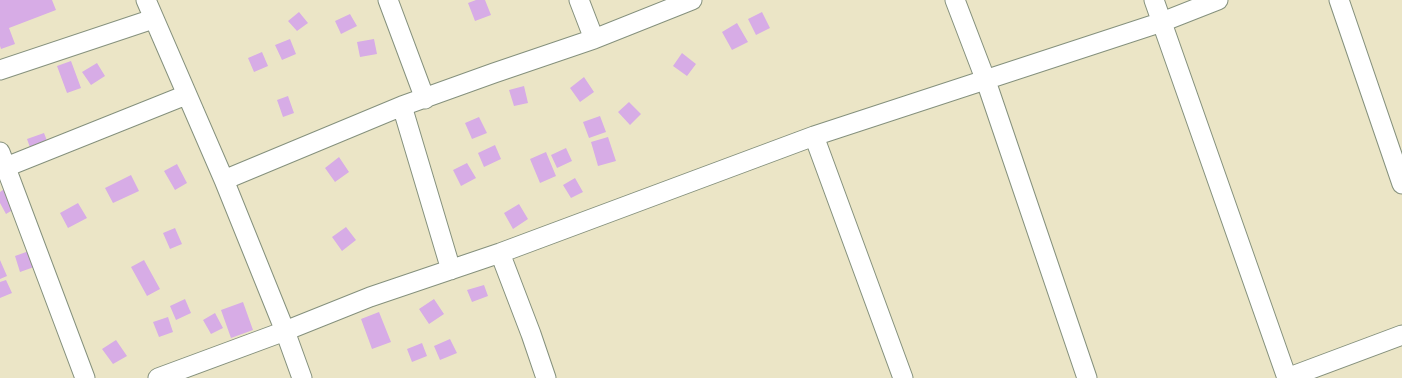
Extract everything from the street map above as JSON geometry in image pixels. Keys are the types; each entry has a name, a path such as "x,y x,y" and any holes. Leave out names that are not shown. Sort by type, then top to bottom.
{"street":[{"path":"146,0 224,180 302,378"},
{"path":"388,0 425,99"},
{"path":"579,0 594,39"},
{"path":"224,180 402,106 594,39 692,0"},
{"path":"955,0 986,81 1087,378"},
{"path":"1154,0 1287,378 1402,335"},
{"path":"158,378 285,332 370,297 500,253 814,136 1162,22 1218,0"},
{"path":"1339,0 1402,184"},
{"path":"0,70 153,19"},
{"path":"85,378 3,160 186,95"},
{"path":"402,106 451,270"},
{"path":"814,136 903,378"},
{"path":"500,253 546,378"}],"building":[{"path":"0,0 52,0 56,10 9,28 15,44 1,49"},
{"path":"476,0 485,0 491,15 475,21 468,3"},
{"path":"299,12 308,23 297,31 288,21"},
{"path":"762,12 770,28 756,35 748,19"},
{"path":"350,14 357,26 341,34 335,21"},
{"path":"737,23 748,42 732,50 722,32"},
{"path":"290,39 296,54 282,60 275,45"},
{"path":"374,39 377,54 360,57 357,42"},
{"path":"262,52 268,66 254,72 248,58"},
{"path":"682,53 696,64 687,76 673,66"},
{"path":"71,61 81,88 67,93 57,66"},
{"path":"97,63 105,76 91,85 82,72"},
{"path":"584,77 594,92 580,102 570,88"},
{"path":"524,86 528,103 514,106 509,90"},
{"path":"288,96 294,113 283,117 277,100"},
{"path":"629,102 641,114 630,125 618,112"},
{"path":"600,116 606,132 589,138 583,122"},
{"path":"479,117 487,133 472,139 465,123"},
{"path":"44,133 49,146 32,153 27,139"},
{"path":"608,137 616,161 598,166 591,142"},
{"path":"495,145 501,159 484,167 478,153"},
{"path":"566,148 572,161 557,168 551,155"},
{"path":"546,152 556,176 540,183 530,159"},
{"path":"339,157 349,172 335,182 325,168"},
{"path":"467,163 476,178 461,186 453,170"},
{"path":"177,164 187,183 175,190 164,171"},
{"path":"131,175 139,191 113,203 105,188"},
{"path":"575,178 583,192 571,198 563,185"},
{"path":"7,187 19,206 6,214 0,203 0,192"},
{"path":"78,203 87,218 68,228 60,213"},
{"path":"519,204 528,219 513,229 504,213"},
{"path":"346,227 356,240 342,251 332,237"},
{"path":"175,228 182,244 170,249 163,233"},
{"path":"29,251 34,267 20,272 15,256"},
{"path":"0,260 7,276 0,279"},
{"path":"144,260 160,289 147,296 131,267"},
{"path":"6,280 12,293 0,298 0,282"},
{"path":"484,285 488,296 472,302 467,290"},
{"path":"185,299 191,313 176,320 170,306"},
{"path":"434,299 444,314 429,324 419,309"},
{"path":"243,302 253,330 231,338 221,310"},
{"path":"379,312 391,342 372,349 361,319"},
{"path":"215,313 223,328 211,334 203,320"},
{"path":"168,317 173,332 159,337 153,322"},
{"path":"450,339 457,353 440,360 434,346"},
{"path":"116,340 127,356 113,364 102,349"},
{"path":"422,343 427,356 412,362 407,349"}]}
